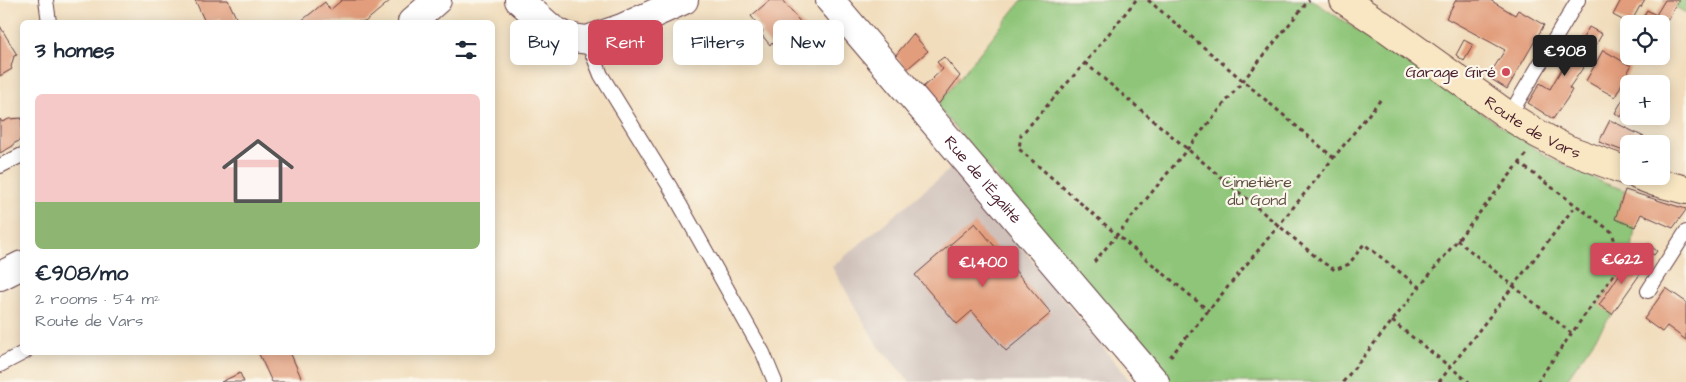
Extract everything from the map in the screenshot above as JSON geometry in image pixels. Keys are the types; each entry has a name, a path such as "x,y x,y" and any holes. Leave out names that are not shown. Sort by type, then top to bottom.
{"main road":[{"name":"Route de Vars","path":"1355,3 1509,116 1567,149 1620,169"},
{"path":"1667,185 1686,190"}],"street":[{"path":"414,20 437,0"},
{"path":"519,0 552,29 567,37 587,40 622,28 684,0"},
{"name":"Rue de l'Égalité","path":"830,0 1154,382"},
{"path":"0,276 20,266"}],"lane":[{"path":"46,0 49,20"},
{"path":"1509,116 1578,0"},
{"path":"587,40 601,75 670,187 763,352 775,382"},
{"path":"0,166 20,156"},
{"path":"1648,291 1686,232"},
{"path":"0,365 20,355"}],"path":[{"path":"1136,0 1085,63 1021,135 1019,149 1117,235 1209,310"},
{"path":"1148,0 1334,158"},
{"path":"1094,262 1309,0"},
{"path":"1085,63 1322,262 1335,270 1349,264 1364,244 1419,287"},
{"path":"1170,357 1280,226 1382,98"},
{"path":"1343,382 1532,147 1538,134"},
{"path":"1519,163 1612,232 1618,253 1614,274 1537,382"},
{"path":"1440,382 1576,205"},
{"path":"1457,240 1572,333"},
{"path":"1392,321 1469,382"}],"shaded area":[{"path":"955,165 1131,382 910,382 876,343 832,267"}],"green space":[{"name":"Cimetière du Gond","path":"1022,0 1312,0 1548,157 1604,183 1625,190 1616,219 1635,227 1631,257 1599,304 1612,314 1565,382 1168,382 937,106"},
{"path":"1663,0 1686,0 1686,13"}],"building":[{"path":"195,0 228,0 237,20 220,19 204,20"},
{"path":"342,0 391,0 367,20 302,20 325,2 330,10"},
{"path":"770,0 782,0 799,20 773,20 773,43 772,42 770,45 763,36 763,20 754,20 751,16"},
{"path":"1456,0 1490,0 1515,15 1518,10 1544,25 1507,89 1488,77 1505,50 1446,18"},
{"path":"1621,0 1645,0 1635,15 1620,15 1620,19 1613,15"},
{"path":"1665,0 1679,0 1670,16 1656,15"},
{"path":"1647,10 1656,15 1644,15"},
{"path":"0,26 17,55 14,56 12,69 0,76"},
{"path":"1589,27 1602,34 1585,65 1569,88 1572,90 1567,99 1553,119 1528,103 1540,83 1550,89 1579,39 1582,40"},
{"path":"913,34 928,51 907,69 895,56"},
{"path":"1464,40 1473,45 1464,61 1456,55"},
{"path":"1603,50 1620,60 1620,65 1631,66 1626,75 1620,75 1620,87 1615,97 1586,81"},
{"path":"944,57 960,76 937,106 922,88 943,69 937,62"},
{"path":"1620,104 1620,116 1615,113"},
{"path":"20,118 20,140 0,153 0,119 2,122"},
{"path":"1610,120 1640,135 1620,135 1620,150 1599,142"},
{"path":"1625,190 1686,210 1673,228 1641,214 1635,227 1615,219"},
{"path":"975,223 1051,313 1006,351 972,311 957,324 915,275"},
{"path":"1652,247 1657,251 1654,255 1648,252"},
{"path":"1631,257 1645,267 1612,314 1599,305"},
{"path":"1666,288 1686,302 1686,340 1667,326 1662,332 1644,319"},
{"path":"259,355 291,355 303,382 272,382"},
{"path":"240,373 244,382 221,382"}],"place":[{"name":"Garage Giré","path":"1506,72"}]}
